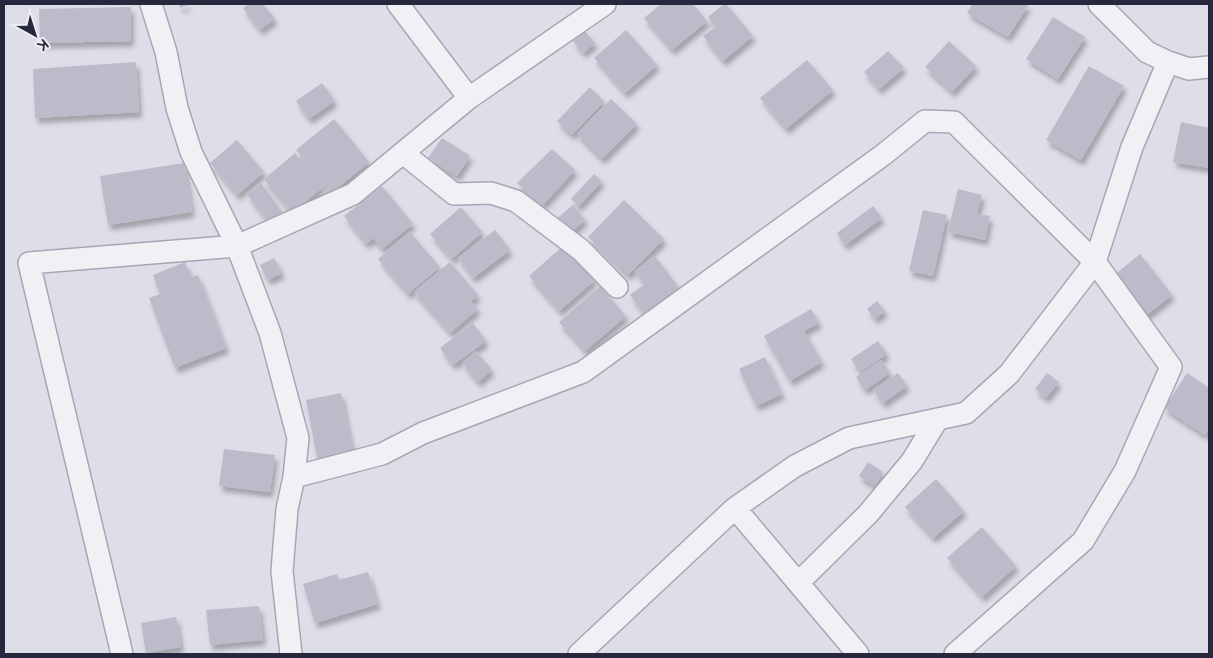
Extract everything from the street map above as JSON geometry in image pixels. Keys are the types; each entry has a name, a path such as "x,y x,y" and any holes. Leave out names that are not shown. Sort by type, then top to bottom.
{"street":[{"path":"151,4 166,52 177,108 191,152 237,246 270,333 298,438 294,477 287,509 282,571 291,654"},
{"path":"398,4 470,98"},
{"path":"122,654 28,263 237,246 353,194 470,98 605,4"},
{"path":"1098,4 1147,52 1189,69 1209,67"},
{"path":"578,654 735,508 795,466 849,438 966,413 1009,374 1095,262 1132,147 1168,62"},
{"path":"294,477 382,454 423,433 583,372 883,155 925,121 954,122 1095,262 1171,367 1125,471 1083,541 955,654"},
{"path":"404,153 454,194 491,193 516,201 582,250 617,287"},
{"path":"798,584 868,514 912,461 937,420"},
{"path":"735,508 858,654"}],"building":[{"path":"179,4 191,4 180,8"},
{"path":"249,4 263,4 275,19 260,30 243,8"},
{"path":"661,4 693,4 707,21 672,50 644,18"},
{"path":"724,4 753,36 723,61 703,36 715,27 708,17"},
{"path":"972,4 1029,4 1008,37 967,13"},
{"path":"131,7 131,41 40,43 39,9"},
{"path":"1053,17 1085,37 1058,79 1026,59"},
{"path":"626,30 657,65 625,93 594,58"},
{"path":"585,31 595,43 583,53 573,41"},
{"path":"949,41 976,66 952,92 925,67"},
{"path":"888,51 904,68 879,89 864,72"},
{"path":"807,60 833,90 786,129 760,98"},
{"path":"136,62 139,112 35,118 33,69"},
{"path":"1089,66 1124,86 1081,160 1046,140"},
{"path":"322,83 335,101 309,119 296,101"},
{"path":"590,87 604,101 572,135 557,121"},
{"path":"611,99 637,124 602,159 577,134"},
{"path":"334,119 369,162 331,193 296,150"},
{"path":"1181,122 1209,128 1209,168 1173,162"},
{"path":"442,138 470,156 457,176 428,158"},
{"path":"237,140 264,172 237,195 210,163"},
{"path":"552,149 575,170 543,205 517,183"},
{"path":"295,153 323,187 292,213 264,179"},
{"path":"184,163 192,212 108,225 100,176"},
{"path":"594,174 602,181 579,206 571,199"},
{"path":"261,183 282,212 269,223 247,194"},
{"path":"382,186 413,224 382,249 373,238 366,244 344,216"},
{"path":"958,189 982,195 977,214 990,216 985,240 948,232"},
{"path":"624,200 664,239 628,275 588,237"},
{"path":"573,205 585,220 569,234 556,219"},
{"path":"873,206 882,218 845,245 837,233"},
{"path":"461,207 482,232 452,259 430,234"},
{"path":"923,210 947,215 933,276 909,271"},
{"path":"495,230 510,250 473,278 458,258"},
{"path":"410,232 440,267 408,294 378,259"},
{"path":"564,245 595,280 559,311 529,276"},
{"path":"1140,254 1172,295 1144,317 1112,277"},
{"path":"655,256 679,288 644,314 630,295 645,284 635,271"},
{"path":"274,258 282,273 268,280 260,265"},
{"path":"185,262 191,277 198,275 226,348 175,368 149,298 160,294 153,275"},
{"path":"450,262 478,295 471,301 478,309 450,333 414,292"},
{"path":"600,286 626,316 585,351 559,322"},
{"path":"877,301 885,311 875,319 867,309"},
{"path":"811,309 819,323 804,331 822,362 790,381 764,336"},
{"path":"473,323 486,341 453,365 440,348"},
{"path":"878,341 887,354 860,372 851,359"},
{"path":"476,351 492,370 478,382 462,363"},
{"path":"765,357 782,394 756,406 739,369"},
{"path":"881,360 890,373 865,390 856,377"},
{"path":"898,373 907,386 883,403 873,390"},
{"path":"1047,373 1059,382 1046,398 1035,389"},
{"path":"1187,373 1209,388 1209,429 1205,435 1164,408"},
{"path":"341,393 353,455 318,462 306,400"},
{"path":"224,449 275,455 270,492 219,486"},
{"path":"868,462 883,472 875,486 859,476"},
{"path":"936,479 964,511 933,538 905,507"},
{"path":"982,527 1016,566 982,597 947,558"},
{"path":"368,572 378,604 315,623 303,584 337,574 339,580"},
{"path":"259,606 263,640 210,645 206,610"},
{"path":"176,617 181,647 146,653 141,623"}]}
